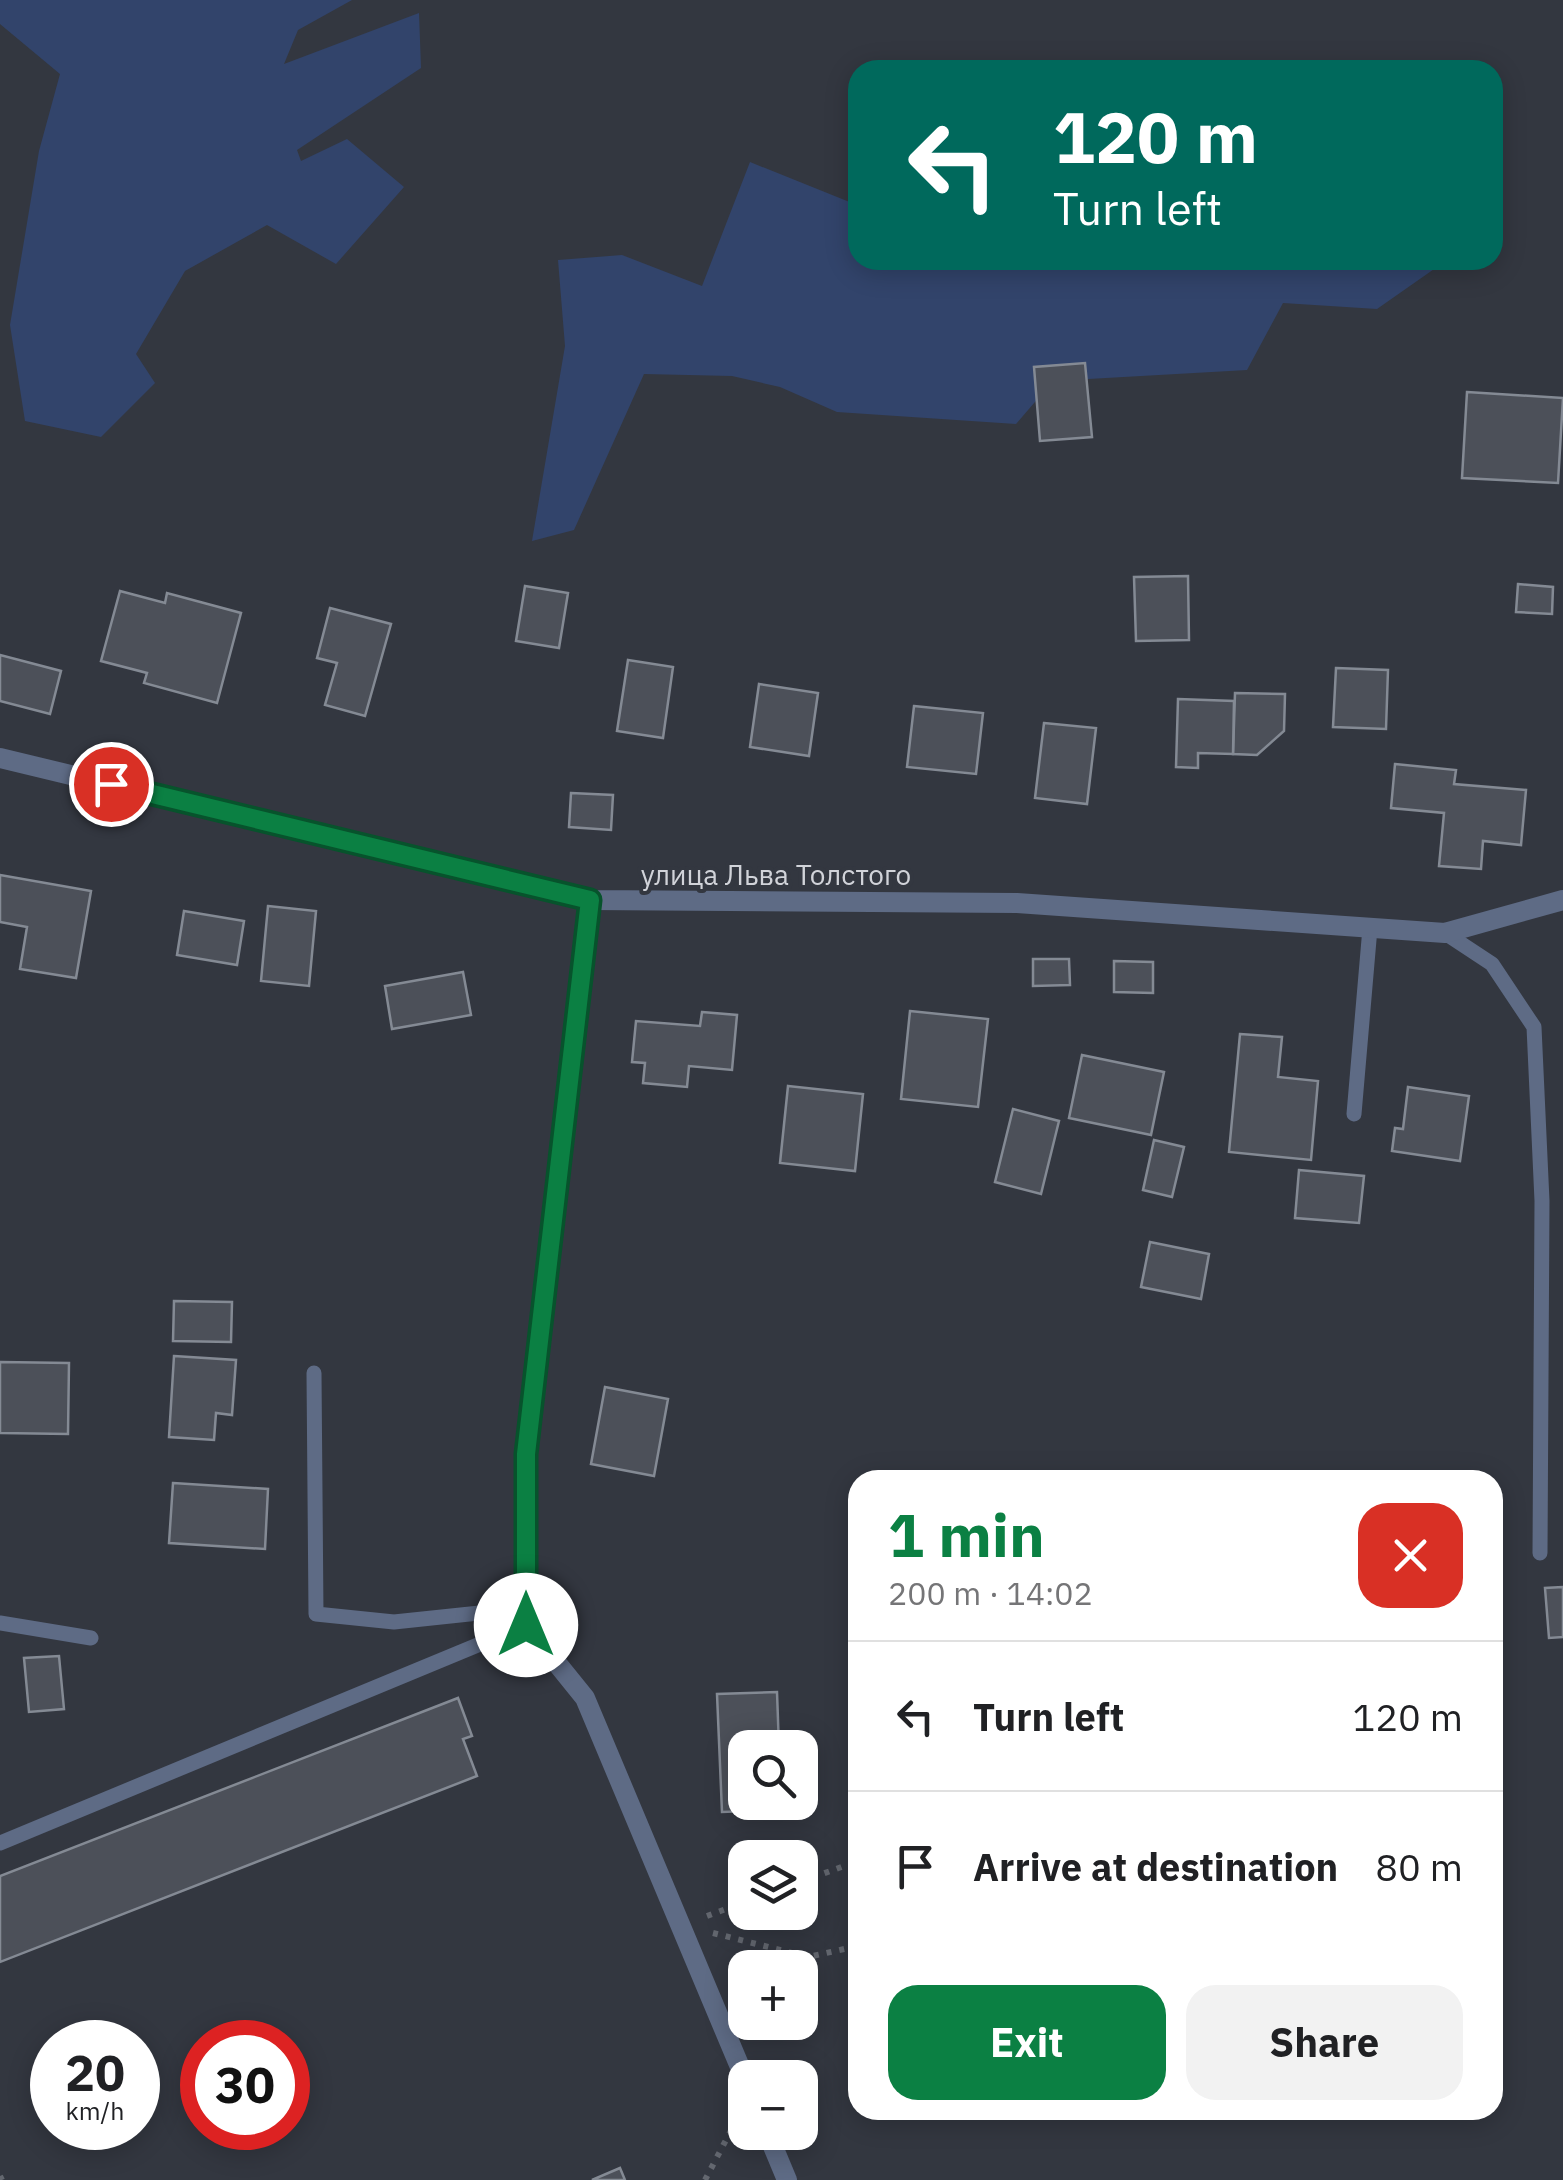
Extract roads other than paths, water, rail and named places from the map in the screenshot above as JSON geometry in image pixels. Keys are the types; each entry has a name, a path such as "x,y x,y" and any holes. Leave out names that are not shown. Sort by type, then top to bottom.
{"street":[{"name":"улица Льва Толстого","path":"0,758 590,900 1016,904 1445,933 1563,900"},
{"path":"590,900 526,1454 526,1617 584,1698 737,2060"},
{"path":"775,2150 787,2180"}],"lane":[{"path":"1354,1114 1370,928"},
{"path":"1445,933 1492,964 1534,1027 1542,1200 1540,1554"},
{"path":"314,1372 316,1614 394,1622 526,1617"},
{"path":"0,1843 526,1617"},
{"path":"0,1624 91,1638"}]}
